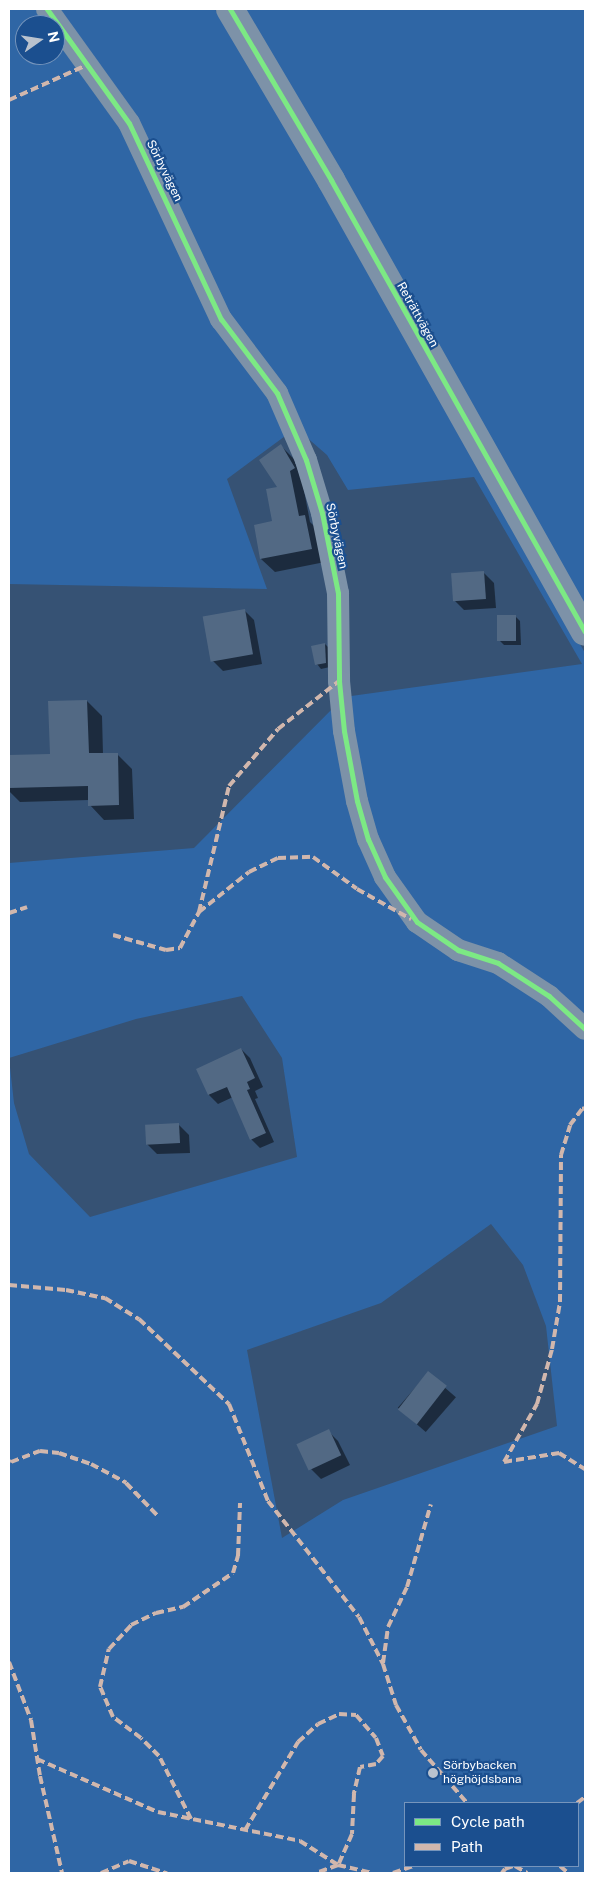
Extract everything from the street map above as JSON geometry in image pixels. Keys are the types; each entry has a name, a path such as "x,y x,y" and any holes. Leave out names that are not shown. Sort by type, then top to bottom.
{"street":[{"name":"Sörbyvägen","path":"46,9 130,123 221,319 277,393 306,460 322,513 338,593 339,681 344,732 357,801 368,839 385,878 417,922 458,950 498,963 549,996 585,1029"},
{"name":"Reträttvägen","path":"230,9 330,180 585,632"}],"shaded area":[{"path":"9,9 215,9 333,199 585,653 585,1873 9,1873 9,1058 9,863 194,848 344,697 582,664 474,477 348,490 327,455 296,428 227,479 267,589 9,584","holes":["242,996 282,1058 297,1157 90,1217 29,1154 14,1103 9,1058 136,1019","491,1224 523,1265 546,1326 557,1426 343,1500 282,1538 247,1350 381,1303"]},
{"path":"237,9 585,9 585,607"}],"building":[{"path":"281,444 295,468 290,471 299,516 305,515 312,549 260,559 254,525 272,521 266,489 277,487 259,460"},
{"path":"484,571 486,599 453,601 451,573"},
{"path":"245,609 253,654 211,662 203,616"},
{"path":"497,615 516,615 516,641 497,641"},
{"path":"325,643 326,663 315,665 311,646"},
{"path":"87,700 89,753 118,753 119,805 88,806 88,786 9,788 9,755 50,754 48,701"},
{"path":"241,1048 255,1078 247,1082 250,1089 247,1090 266,1133 250,1140 227,1087 208,1095 196,1069"},
{"path":"179,1123 180,1143 146,1145 145,1125"},
{"path":"428,1371 447,1386 417,1424 398,1410"},
{"path":"329,1429 341,1455 309,1470 296,1444"}],"marked path":[{"path":"9,100 87,65"},
{"path":"113,935 166,950 180,948 199,912 229,786 278,729 339,681"},
{"path":"199,912 249,872 278,858 313,857 357,889 411,919"},
{"path":"9,913 27,907"},
{"path":"504,1462 537,1404 552,1349 560,1302 561,1155 570,1125 582,1109 585,1108"},
{"path":"9,1285 66,1290 105,1298 139,1319 229,1404 268,1501 359,1617 383,1664 396,1705 421,1750 466,1802"},
{"path":"9,1461 11,1462 40,1451 59,1453 91,1464 126,1483 158,1516"},
{"path":"504,1462 559,1453 585,1469"},
{"path":"191,1819 159,1756 141,1738 113,1717 100,1687 109,1649 131,1625 156,1613 183,1607 233,1573 238,1556 240,1503"},
{"path":"383,1663 388,1627 407,1587 431,1504"},
{"path":"9,1662 31,1720 40,1776 62,1873"},
{"path":"245,1830 298,1742 318,1724 339,1714 356,1715 376,1738 383,1756 376,1764 360,1767 354,1794 352,1834 338,1865 316,1873"},
{"path":"37,1759 158,1812 300,1841 338,1865 372,1873"},
{"path":"578,1802 585,1797"},
{"path":"101,1873 129,1861 167,1873"},
{"path":"393,1873 410,1867"},
{"path":"502,1873 510,1867"},
{"path":"517,1867 527,1873"},
{"path":"561,1867 568,1873"}],"cycle path":[{"path":"47,9 129,123 221,319 277,393 306,460 322,513 338,593 339,681 344,731 357,801 368,839 385,877 417,922 458,950 498,963 549,996 585,1029"},
{"path":"230,9 331,180 585,632"}],"place":[{"name":"Sörbybacken höghöjdsbana","path":"433,1773"}]}
